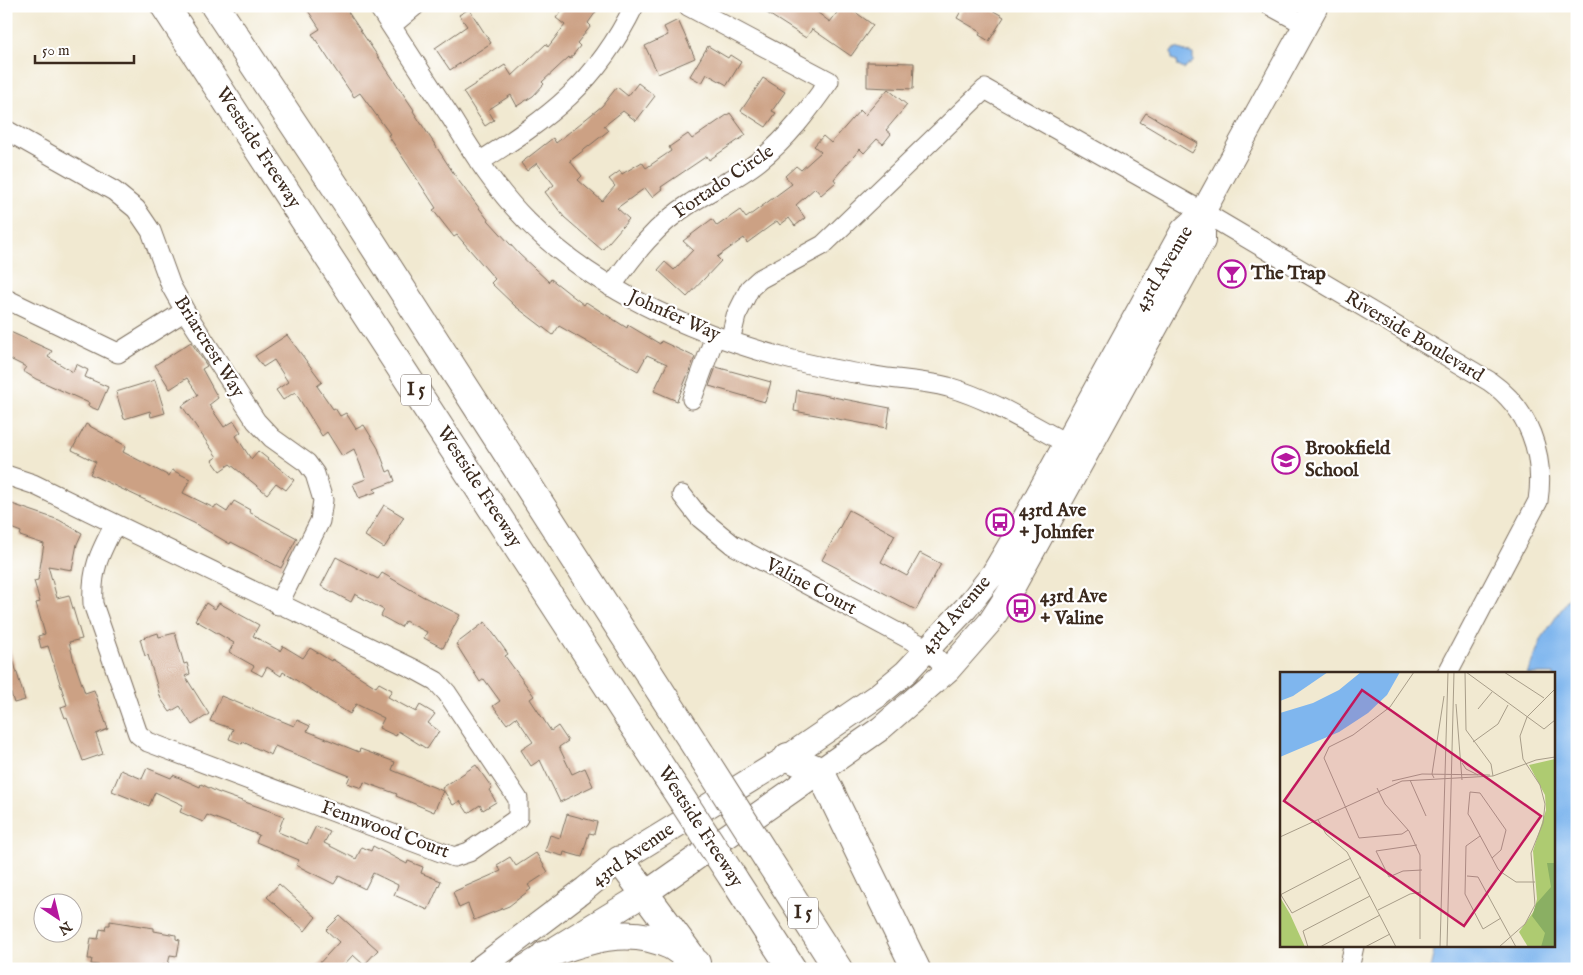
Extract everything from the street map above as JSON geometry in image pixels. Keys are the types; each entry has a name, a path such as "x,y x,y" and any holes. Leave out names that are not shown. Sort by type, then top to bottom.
{"highway":[{"name":"Westside Freeway","path":"165,6 792,969"},
{"name":"Westside Freeway","path":"215,6 354,215 838,969"},
{"path":"788,756 820,771 916,969"},
{"path":"620,860 698,966"},
{"path":"533,962 607,936 639,936 669,945 698,966"}],"main road":[{"path":"1203,212 1311,15"},
{"name":"43rd Avenue","path":"479,969 585,889 620,860 788,756 877,696 906,672 966,608 993,574 1183,230 1203,212"},
{"name":"43rd Avenue","path":"533,962 646,893 880,729 948,670 990,622 1034,551 1203,241 1203,212"}],"street":[{"name":"Johnfer Way","path":"378,6 479,162 526,220 580,267 611,287 665,315 723,338 820,366 947,387 996,405 1087,455"},
{"path":"391,26 415,6"},
{"path":"479,162 531,128 569,98 609,50 634,6"},
{"name":"Fortado Circle","path":"611,287 633,254 672,216 736,178 778,145 797,125 829,81 688,6"},
{"path":"1271,6 1311,15"},
{"name":"Riverside Boulevard","path":"723,338 750,288 760,278 823,246 985,89 1203,212 1489,381 1512,400 1523,415 1531,432 1539,464 1538,502 1448,672"},
{"name":"Briarcrest Way","path":"6,130 114,191 136,209 151,231 171,286 184,311 256,421 272,438 307,463 319,483 323,500 320,521 278,604"},
{"path":"6,299 118,353 184,311"},
{"path":"692,399 723,338"},
{"name":"Fennwood Court","path":"6,475 34,484 436,681 447,693 518,799 518,818 470,852 454,857 148,742 138,734 93,604 92,583 94,568 99,554 115,524"},
{"name":"Valine Court","path":"682,495 700,518 733,545 928,648 948,670"},
{"path":"1349,969 1354,948"}],"water":[{"path":"1176,48 1193,54 1193,62 1184,69 1178,66 1177,61 1172,59 1171,52"},
{"path":"1577,586 1577,969 1430,969 1435,948 1556,948 1556,672 1528,672 1542,638"}],"building":[{"path":"305,6 344,6 414,110 458,180 489,221 519,254 549,282 551,279 584,305 586,302 627,328 628,325 660,344 661,341 695,357 677,401 654,391 667,364 647,355 638,371 559,326 553,335 515,306 491,283 495,279 457,235 454,237 433,210 436,208 388,135 390,134 360,93 354,97 335,69 312,34 320,29"},
{"path":"565,6 600,6 588,23 591,26 577,43 580,46 570,59 569,57 542,82 544,84 533,96 517,106 511,95 488,110 494,120 485,126 463,92 505,65 512,76 546,44 548,47 565,25 556,18"},
{"path":"756,6 809,6 830,22 842,6 847,6 873,25 851,56 812,29 806,38"},
{"path":"964,6 985,6 1004,17 989,41 979,35 981,32 957,18"},
{"path":"469,9 491,43 450,70 435,48 467,26 459,15"},
{"path":"678,20 695,58 658,74 645,46 668,35 664,27"},
{"path":"708,46 728,58 730,55 741,62 727,85 707,74 702,83 690,76"},
{"path":"867,62 914,63 913,89 867,87"},
{"path":"763,78 785,92 772,111 776,113 766,127 741,111"},
{"path":"638,83 655,96 636,121 623,111 604,126 608,131 570,161 582,176 578,180 602,201 615,186 609,179 620,171 622,174 642,162 646,168 671,151 669,147 688,134 692,139 730,113 746,135 709,160 707,156 661,187 662,189 652,197 645,188 617,208 629,219 602,250 564,217 545,192 554,185 537,163 527,171 521,163 553,138 556,143 602,106 617,87 628,96"},
{"path":"888,89 907,105 886,130 891,134 883,144 877,139 864,153 860,149 834,179 836,182 821,195 815,188 796,205 805,218 795,226 789,218 780,225 777,221 747,243 744,238 717,257 721,261 687,297 658,270 665,262 674,270 693,250 683,241 712,219 717,226 740,210 746,218 792,184 785,176 796,166 801,170 821,152 814,146 823,136 831,143 860,110 865,115"},
{"path":"1146,113 1198,143 1192,153 1140,122"},
{"path":"6,330 52,351 48,357 73,372 76,364 88,370 85,377 108,387 98,410 88,406 89,403 36,379 23,371 26,367 6,357"},
{"path":"287,335 322,382 317,386 333,409 335,408 340,416 346,413 356,429 364,425 378,448 387,472 391,470 395,481 374,489 376,492 359,498 353,484 366,479 354,449 342,456 327,432 322,436 295,392 283,400 276,390 288,382 274,360 263,367 255,356"},
{"path":"191,342 207,366 202,369 218,398 209,405 224,427 234,421 241,432 236,436 251,459 258,451 294,480 286,490 276,483 267,494 230,464 220,471 212,460 217,457 182,406 198,395 187,378 170,389 155,365"},
{"path":"716,367 771,382 765,402 709,386"},
{"path":"155,380 165,413 151,417 150,411 124,419 116,392"},
{"path":"797,390 890,408 887,428 794,411"},
{"path":"86,424 126,446 123,452 169,476 172,470 190,479 183,493 214,508 216,505 227,512 234,501 250,510 249,512 297,538 281,568 231,542 230,544 194,523 90,474 96,462 72,450"},
{"path":"6,502 59,520 82,533 77,544 72,570 48,566 57,598 69,595 82,639 69,642 74,661 85,693 94,690 108,729 96,734 103,754 83,761 67,717 65,718 61,707 67,705 48,646 41,648 38,636 45,634 36,603 40,602 34,581 38,580 44,544 20,536 21,532 6,526"},
{"path":"384,505 404,517 384,548 365,536"},
{"path":"849,510 895,535 881,562 907,576 920,553 941,564 916,610 822,560"},
{"path":"336,557 378,579 382,573 460,615 443,648 424,638 427,632 405,621 401,627 381,616 384,610 355,594 351,602 321,586"},
{"path":"206,603 215,609 219,603 259,625 253,636 280,651 283,646 303,658 310,648 331,661 332,659 376,687 379,683 392,690 388,697 416,712 420,705 435,714 428,723 439,731 427,749 398,731 396,736 379,728 384,718 356,704 350,714 283,672 281,676 267,667 262,676 251,670 254,666 229,652 234,643 195,620"},
{"path":"485,622 508,654 505,656 534,696 530,699 551,731 558,726 568,741 559,747 572,774 585,768 593,786 560,802 540,760 531,766 521,750 533,742 516,717 507,724 493,706 500,701 484,679 480,682 456,644"},
{"path":"158,633 159,637 175,633 184,664 187,663 190,674 185,676 209,714 192,725 180,706 170,712 161,699 148,655 145,656 140,639"},
{"path":"6,646 9,646 25,700 14,703 6,678"},
{"path":"221,696 294,726 297,720 310,726 307,731 359,752 360,749 395,762 392,770 443,791 434,812 396,796 397,794 364,782 362,788 347,783 350,776 275,746 271,755 243,742 242,744 229,739 233,729 210,721"},
{"path":"476,765 492,788 489,790 496,802 483,810 480,805 468,813 460,801 453,805 442,788"},
{"path":"147,768 171,778 173,775 200,787 201,784 217,792 284,816 278,832 307,844 316,826 330,832 324,843 356,859 362,847 371,851 373,846 407,864 408,861 423,867 421,873 441,881 428,910 394,895 398,885 373,873 365,889 339,876 334,884 296,865 299,860 256,842 259,835 207,815 203,822 180,812 183,805 155,792 149,806 112,791 121,770 142,779"},
{"path":"567,814 597,822 594,834 589,833 582,857 564,852 563,856 545,851 550,835 560,838"},
{"path":"536,853 548,872 528,885 531,889 509,906 474,920 468,904 459,908 453,892 501,871 497,865 510,857 516,866"},
{"path":"279,884 316,917 305,931 267,897"},
{"path":"340,916 378,950 364,965 353,955 340,969 314,969 339,942 326,930"},
{"path":"110,921 154,928 154,931 176,935 176,939 180,940 177,956 170,955 168,965 164,964 163,969 122,969 91,964 92,959 88,959 91,938 98,939 100,929 105,930 106,925 110,925"}],"place":[{"name":"The Trap","path":"1232,274"},
{"name":"Brookfield School","path":"1286,460"},
{"name":"43rd Ave + Johnfer","path":"1000,522"},
{"name":"43rd Ave + Valine","path":"1021,608"}]}
